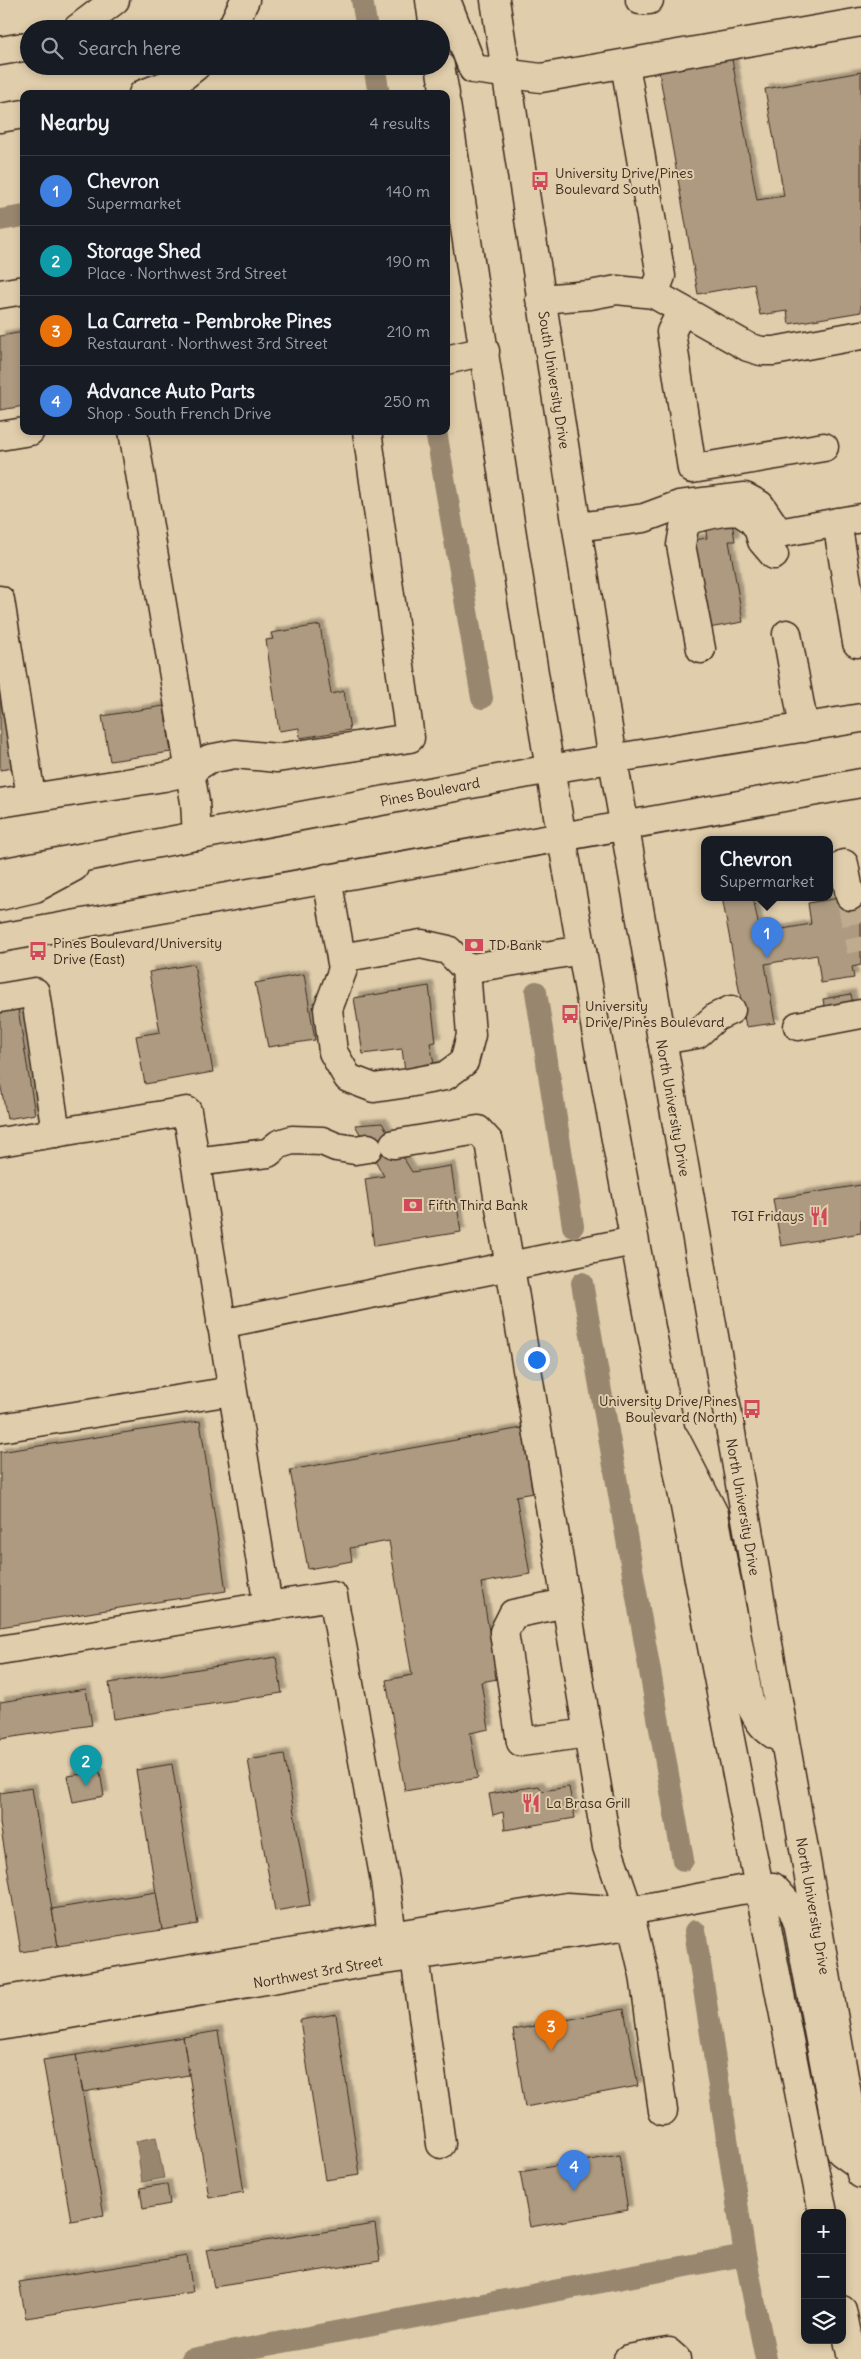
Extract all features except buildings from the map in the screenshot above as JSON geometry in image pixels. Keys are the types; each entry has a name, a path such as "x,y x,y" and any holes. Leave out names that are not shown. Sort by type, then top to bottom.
{"main road":[{"path":"89,20 115,0"},
{"path":"235,20 245,0"},
{"path":"430,0 433,20"},
{"path":"446,0 471,66 477,71 541,78 861,22"},
{"name":"South University Drive","path":"495,0 505,75 578,527 613,760"},
{"path":"640,0 648,0"},
{"path":"0,51 20,48"},
{"path":"624,64 661,276 654,294"},
{"path":"154,90 177,81 185,75"},
{"path":"442,75 444,90"},
{"path":"0,118 20,115"},
{"path":"450,129 550,769 634,1241 822,2209"},
{"path":"540,299 590,295 617,290 654,294 748,347 761,351 774,351 861,335"},
{"path":"0,294 20,291"},
{"path":"682,310 670,332 692,469 824,447"},
{"path":"450,359 485,351"},
{"path":"0,436 20,433"},
{"path":"134,435 190,771 197,836"},
{"path":"0,802 190,771 209,759 235,754 277,758 410,738 368,435"},
{"path":"578,527 644,518 679,505 745,497 760,505 777,544"},
{"path":"702,649 681,544 684,527 691,519 697,517 739,511 751,519 758,528 762,541 777,544 849,520 857,642 861,642"},
{"path":"0,600 31,797"},
{"path":"787,634 804,728"},
{"name":"Pines Boulevard","path":"0,873 550,769 861,718"},
{"name":"North University Drive","path":"613,760 860,2170"},
{"path":"0,938 562,837 624,824 861,783"},
{"path":"0,896 35,888 99,854"},
{"path":"844,864 850,896"},
{"path":"327,878 341,958 343,968 328,1009 333,1052 348,1078 374,1088 445,1076 464,1062 471,1035 466,969 448,950 421,944 341,958"},
{"path":"466,969 582,950"},
{"path":"0,998 35,992 56,1133"},
{"path":"662,1040 697,1034 716,1017 731,1010"},
{"path":"798,1026 861,1014"},
{"path":"0,1142 187,1111 268,1606"},
{"path":"195,1162 268,1152 279,1144 292,1140 306,1139 356,1150 478,1130 488,1142 607,1847 629,1911 644,1975 663,2111"},
{"path":"221,1324 634,1241"},
{"path":"0,1428 232,1391"},
{"path":"669,1426 714,1514 749,1701 760,1724 770,1734 784,1740"},
{"path":"0,1650 333,1596 385,1880 392,1936"},
{"path":"566,1603 513,1614 504,1632 521,1742 588,1733"},
{"name":"North University Drive","path":"759,1887 773,1888 792,1908 798,1923 841,2152 860,2170"},
{"name":"Northwest 3rd Street","path":"0,2001 567,1907 629,1911 759,1887"},
{"name":"Northwest 3rd Street","path":"0,2026 364,1963 616,1927 629,1911"},
{"path":"415,1957 441,2144"},
{"path":"846,2330 852,2359"},
{"path":"628,2359 668,2352 676,2359"}],"shaded area":[{"path":"156,2137 164,2178 142,2182 136,2141"}],"waterway":[{"path":"362,0 365,20"},
{"path":"376,75 378,90"},
{"path":"0,220 20,217"},
{"path":"437,435 482,698"},
{"path":"536,992 573,1226"},
{"path":"582,1283 683,1860"},
{"path":"695,1931 745,2255 766,2359"},
{"path":"192,2359 745,2255"}],"tunnel":[{"path":"850,896 861,951"}],"place":[{"name":"University Drive/Pines Boulevard South","path":"540,181"},
{"name":"TD Bank","path":"474,945"},
{"name":"Pines Boulevard/University Drive (East)","path":"38,951"},
{"name":"Chevron","path":"767,958"},
{"name":"University Drive/Pines Boulevard","path":"570,1014"},
{"name":"Fifth Third Bank","path":"413,1205"},
{"name":"TGI Fridays","path":"819,1216"},
{"name":"University Drive/Pines Boulevard (North)","path":"752,1409"},
{"name":"Storage Shed","path":"86,1786"},
{"name":"La Brasa Grill","path":"531,1803"},
{"name":"La Carreta - Pembroke Pines","path":"551,2051"},
{"name":"Advance Auto Parts","path":"574,2191"}]}
